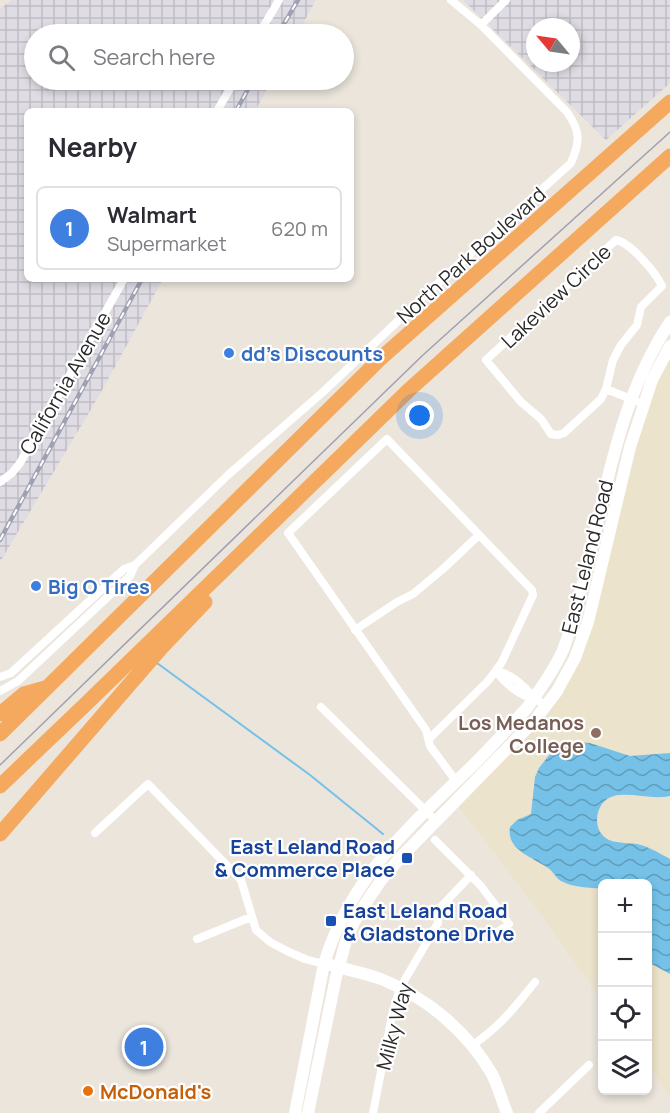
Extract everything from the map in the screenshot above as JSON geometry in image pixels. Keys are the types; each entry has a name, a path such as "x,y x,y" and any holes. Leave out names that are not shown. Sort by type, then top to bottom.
{"highway":[{"path":"0,734 380,359 670,102"},
{"path":"0,786 410,389 670,156"},
{"path":"0,834 161,648 272,532 284,510"},
{"path":"0,714 24,694 48,687"}],"main road":[{"name":"East Leland Road","path":"294,1113 324,964 331,939 353,896 380,859 527,708 562,652 574,620 618,437 630,399 670,321"},
{"name":"East Leland Road","path":"308,1113 339,967 354,922 382,879 516,740 545,706 557,691 575,658 588,622 630,447 652,380 670,346"},
{"path":"324,964 379,978 417,998 454,1025 492,1075 507,1113"}],"street":[{"path":"266,24 279,0"},
{"name":"North Park Boulevard","path":"0,691 18,681 130,576 135,565 228,475 322,392 571,163 578,142 576,124 567,112 481,25 451,0"},
{"path":"481,25 506,0"},
{"path":"219,108 229,90"},
{"name":"Lakeview Circle","path":"616,240 624,242 658,278 662,286 641,307 637,325 621,345 613,360 606,389 602,399 564,433 551,434 541,419 521,402 486,360 616,240"},
{"name":"California Avenue","path":"0,482 20,463 122,282"},
{"path":"606,389 644,404"},
{"path":"429,739 496,671 533,595 532,590 387,438 288,533 426,730 430,746 456,781"},
{"path":"355,630 413,594 479,535"},
{"name":"North Park Boulevard","path":"0,677 10,673 124,569 135,565"},
{"path":"496,671 507,673 545,706"},
{"path":"321,707 436,822"},
{"path":"95,833 148,784 241,880 256,930 270,942 305,959 324,964"},
{"path":"435,840 471,875 509,924 489,938"},
{"name":"Milky Way","path":"373,1113 392,1015 400,988 438,923 438,910 471,875"},
{"path":"197,939 251,917"},
{"path":"471,1046 491,1033 535,982"},
{"path":"539,1113 589,1065"}],"shaded area":[{"path":"12,0 316,0 303,24 24,24 24,90 267,90 257,108 24,108 24,282 161,282 100,394 0,562 0,9"},
{"path":"463,0 670,0 670,83 606,140 537,72 580,72 580,18 526,18 526,62"},
{"name":"Los Medanos College","path":"670,346 670,1096 652,1070 652,879 598,879 598,995 540,913 455,802 510,747 575,658 630,447"}],"water":[{"path":"590,743 630,756 670,753 670,796 614,796 603,803 599,809 597,823 603,836 609,840 641,845 670,859 670,974 652,964 652,879 598,879 598,889 571,885 559,880 550,869 522,852 512,842 510,827 517,820 531,814 535,777 539,768 553,750 566,744"}],"waterway":[{"path":"157,663 310,775 383,834"}],"tram line":[{"path":"0,765 423,355 670,132"}],"railway":[{"path":"284,24 298,0"},
{"path":"238,108 248,90"},
{"path":"0,540 140,282"}],"place":[{"name":"dd's Discounts","path":"229,353"},
{"name":"Big O Tires","path":"36,586"},
{"name":"Los Medanos College","path":"596,733"},
{"name":"East Leland Road & Commerce Place","path":"407,858"},
{"name":"East Leland Road & Gladstone Drive","path":"331,921"},
{"name":"Walmart","path":"144,1047"},
{"name":"McDonald's","path":"88,1091"}]}
